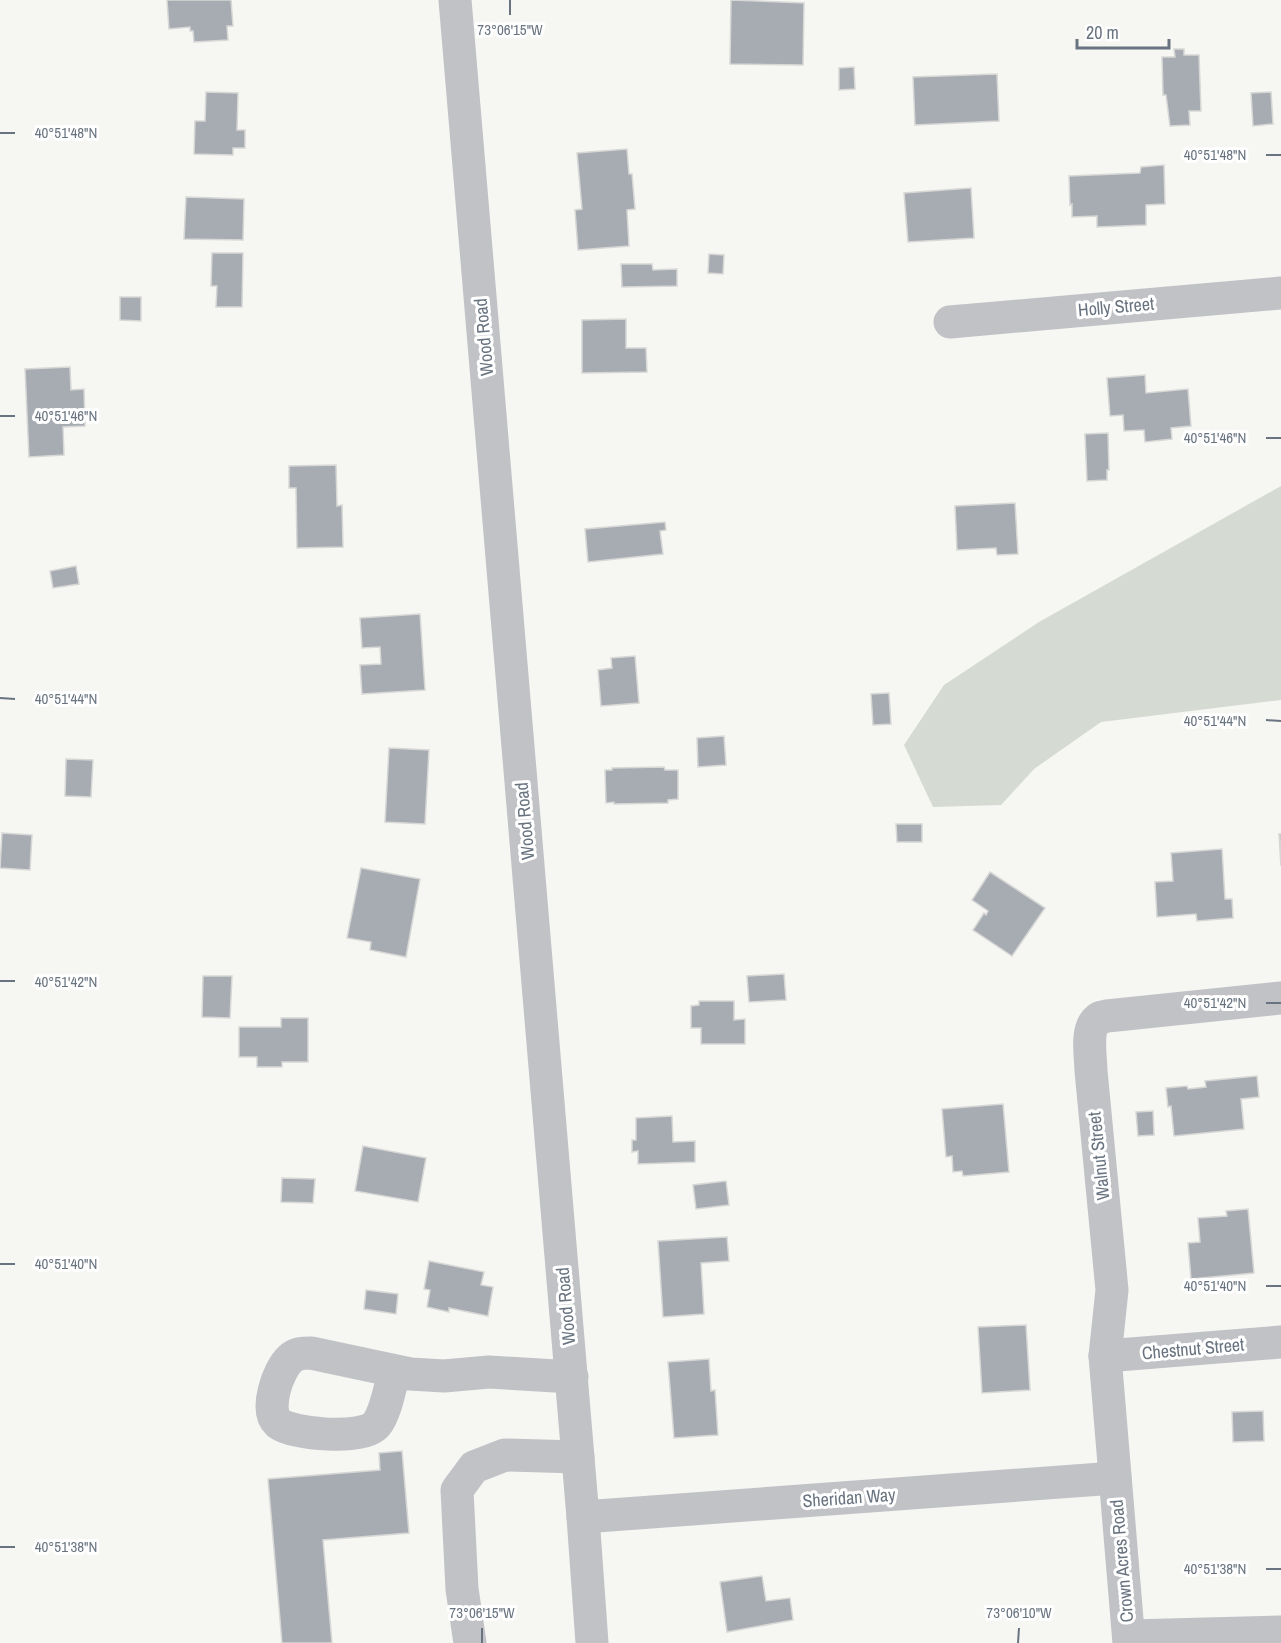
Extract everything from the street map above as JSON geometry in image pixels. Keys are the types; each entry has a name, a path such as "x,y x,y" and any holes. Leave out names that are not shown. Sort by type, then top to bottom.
{"street":[{"name":"Wood Road","path":"456,0 572,1377 592,1643"},
{"name":"Holly Street","path":"950,322 1281,292"},
{"name":"Walnut Street","path":"1114,1478 1106,1356 1112,1290 1091,1071 1092,1027 1097,1019 1107,1016 1281,998"},
{"name":"Chestnut Street","path":"1106,1356 1281,1342"},
{"path":"394,1372 444,1376 489,1372 572,1377"},
{"path":"470,1643 462,1590 457,1490 474,1467 505,1455 578,1457"},
{"name":"Sheridan Way","path":"583,1517 1114,1478"},
{"name":"Crown Acres Road","path":"1114,1478 1129,1639"},
{"path":"1129,1639 1281,1632"}],"shaded area":[{"path":"1281,486 1281,700 1101,722 1034,769 1001,805 933,807 904,745 944,685 1039,622"}],"building":[{"path":"167,0 231,0 233,26 227,26 228,40 194,42 193,31 190,31 190,27 169,29"},
{"path":"731,0 804,3 803,65 730,64"},
{"path":"1174,49 1184,49 1184,55 1199,55 1201,111 1189,111 1190,125 1170,126 1166,95 1163,95 1162,57 1175,57"},
{"path":"854,67 855,89 839,90 839,68"},
{"path":"997,74 999,121 915,125 913,77"},
{"path":"206,92 238,93 237,130 245,130 245,148 233,148 233,155 194,154 195,121 205,121"},
{"path":"1271,92 1273,124 1253,126 1251,93"},
{"path":"627,149 635,209 627,210 629,246 578,250 575,210 582,209 577,153"},
{"path":"1164,165 1165,204 1146,205 1146,225 1097,227 1097,216 1072,217 1069,176 1140,173 1141,167"},
{"path":"971,188 974,238 908,242 904,193"},
{"path":"186,197 244,199 243,240 184,239"},
{"path":"212,253 243,253 242,307 216,307 217,286 211,286"},
{"path":"709,254 724,255 723,274 708,273"},
{"path":"621,264 652,264 653,270 677,269 677,286 622,287"},
{"path":"120,297 141,297 141,321 120,320"},
{"path":"626,319 626,348 646,348 647,372 582,373 582,320"},
{"path":"70,367 71,390 84,389 85,426 63,427 64,455 29,457 25,369"},
{"path":"1145,375 1146,393 1188,389 1191,426 1171,428 1172,439 1145,442 1144,430 1124,431 1123,415 1110,416 1107,378"},
{"path":"1108,433 1107,480 1087,481 1085,434"},
{"path":"336,465 337,506 342,505 343,547 297,548 296,488 289,488 289,466"},
{"path":"1015,503 1018,554 997,555 996,548 957,550 955,506"},
{"path":"665,522 666,530 660,531 663,554 588,562 585,529"},
{"path":"76,566 79,584 53,588 50,571"},
{"path":"420,614 425,690 362,694 360,665 381,664 380,647 362,648 360,618"},
{"path":"635,656 639,703 601,706 598,670 612,668 611,658"},
{"path":"889,693 891,724 873,725 871,694"},
{"path":"724,736 726,765 698,767 697,738"},
{"path":"389,748 429,750 425,824 385,822"},
{"path":"66,759 93,760 91,797 65,796"},
{"path":"664,767 665,770 678,770 678,799 668,800 668,803 606,803 605,770"},
{"path":"896,824 922,824 922,842 897,842"},
{"path":"2,833 32,835 30,870 0,868"},
{"path":"1279,834 1281,834 1281,866"},
{"path":"1222,849 1225,899 1232,899 1233,918 1197,921 1196,914 1157,917 1155,882 1173,881 1171,853"},
{"path":"361,868 420,879 406,957 370,950 371,942 347,938"},
{"path":"990,872 1045,908 1012,956 973,930 984,913 986,915 988,911 972,900"},
{"path":"784,974 786,1000 749,1002 747,976"},
{"path":"203,976 232,976 230,1018 202,1017"},
{"path":"699,1001 734,1001 734,1020 745,1019 745,1044 701,1044 701,1028 691,1028 691,1006 699,1005"},
{"path":"281,1018 308,1018 308,1062 282,1062 282,1067 257,1067 257,1057 239,1057 239,1027 281,1027"},
{"path":"1257,1076 1259,1097 1241,1099 1244,1129 1174,1136 1171,1106 1168,1107 1166,1088 1206,1087 1205,1081"},
{"path":"1003,1104 1009,1172 963,1176 962,1171 953,1172 952,1156 946,1157 942,1109"},
{"path":"1153,1111 1154,1135 1138,1136 1136,1112"},
{"path":"672,1116 673,1142 695,1141 695,1162 638,1164 638,1151 632,1152 632,1140 636,1140 636,1118"},
{"path":"363,1146 426,1158 418,1202 355,1191"},
{"path":"282,1178 315,1179 313,1203 281,1202"},
{"path":"726,1181 729,1205 696,1209 693,1185"},
{"path":"1248,1209 1254,1273 1191,1279 1188,1243 1200,1242 1198,1218 1227,1216 1226,1211"},
{"path":"727,1237 729,1261 701,1263 704,1314 663,1317 658,1241"},
{"path":"429,1261 484,1272 481,1285 493,1287 488,1316 449,1308 449,1312 427,1307 430,1290 424,1289"},
{"path":"366,1290 398,1294 396,1314 364,1309"},
{"path":"1026,1325 1030,1390 982,1393 978,1327"},
{"path":"709,1359 711,1391 715,1390 718,1435 674,1438 668,1362"},
{"path":"1263,1411 1264,1441 1233,1442 1232,1412"},
{"path":"402,1451 409,1533 323,1540 332,1643 282,1643 268,1479 380,1470 379,1453"},
{"path":"762,1576 766,1601 790,1598 793,1620 727,1632 720,1582"}]}
